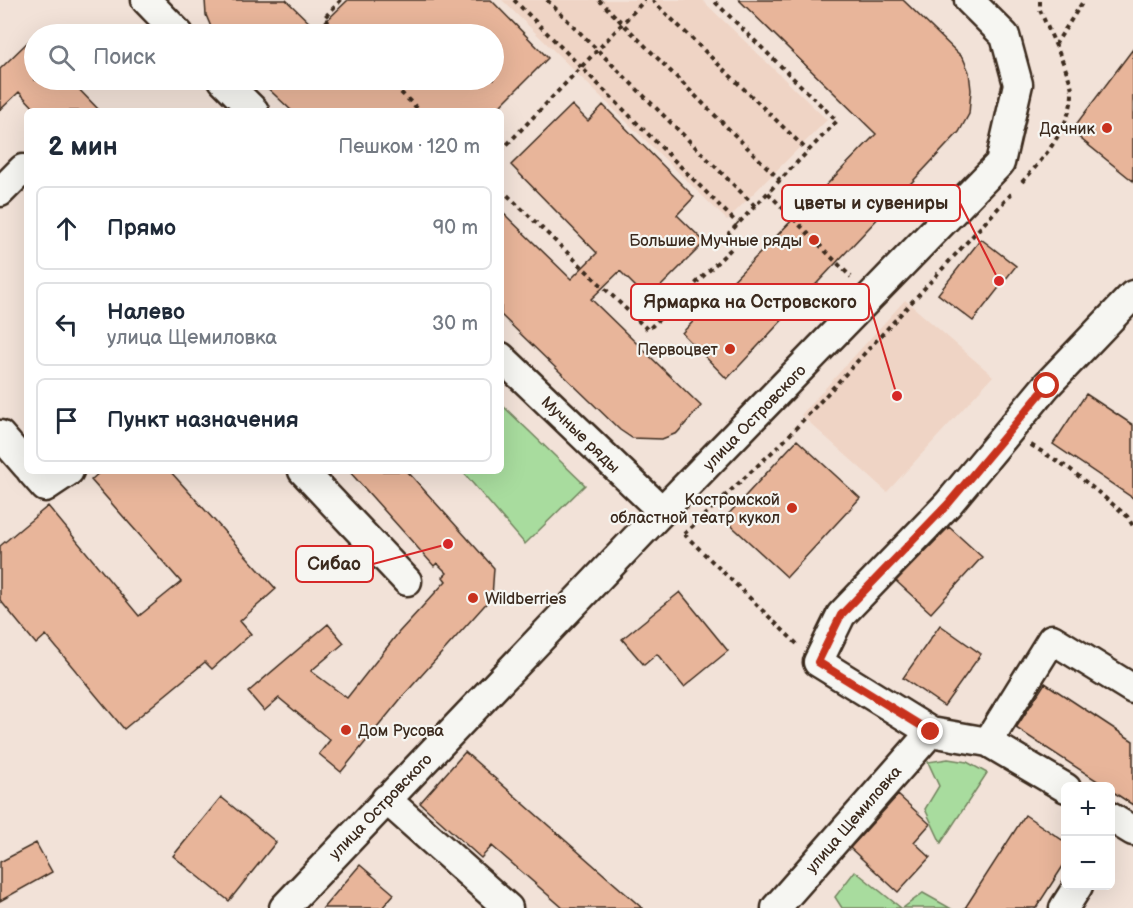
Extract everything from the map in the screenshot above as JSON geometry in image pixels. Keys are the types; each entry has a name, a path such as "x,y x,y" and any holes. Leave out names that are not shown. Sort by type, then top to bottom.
{"street":[{"path":"146,0 169,24"},
{"name":"улица Островского","path":"284,908 662,512 1000,163 1018,84 1005,36 969,0"},
{"path":"234,90 251,108"},
{"path":"0,192 24,170"},
{"path":"1061,786 988,742 931,732 818,662 841,615 948,504 1047,386 1133,295"},
{"name":"Мучные ряды","path":"504,360 662,512"},
{"path":"0,435 24,463"},
{"path":"34,474 45,487 64,474"},
{"path":"306,474 406,581"},
{"path":"988,742 1052,639 1133,689"},
{"name":"улица Щемиловка","path":"776,908 931,732"},
{"path":"387,799 508,908"},
{"path":"1064,908 1075,890"}],"path":[{"path":"330,24 324,18 341,0"},
{"path":"514,0 738,224"},
{"path":"547,0 755,206"},
{"path":"598,0 780,180"},
{"path":"504,149 645,0"},
{"path":"652,0 808,151"},
{"path":"504,192 648,330 731,249 729,233 837,121 713,0"},
{"path":"1055,45 1084,0"},
{"path":"398,90 417,108"},
{"path":"768,193 870,297"},
{"path":"1008,432 1070,469 1127,516 1133,526"},
{"path":"662,512 818,662"}],"shaded area":[{"path":"502,0 702,0 827,120 727,220"},
{"path":"905,300 993,376 887,492 801,415"}],"green space":[{"path":"504,407 585,485 525,544 465,474 504,474"},
{"path":"948,759 967,762 987,773 941,843 925,809 939,786 928,762"},
{"path":"855,871 901,908 842,908 835,897"},
{"path":"923,893 950,908 903,908"}],"building":[{"path":"205,0 286,0 311,24 210,24 206,15"},
{"path":"348,0 491,0 548,58 498,108 289,108 270,90 504,90 504,24 323,24"},
{"name":"Большие Мучные ряды","path":"739,0 903,0 963,58 969,72 971,90 969,114 959,132 727,379 682,333 876,134"},
{"path":"24,46 24,90 80,90 97,108 34,108 19,92 0,110 0,69"},
{"path":"1133,49 1133,181 1071,131"},
{"path":"572,105 588,121 603,105 694,197 677,215 705,242 648,299 620,271 591,299 701,406 677,433 662,439 632,438 620,430 504,318 504,214 571,279 597,253 511,165"},
{"path":"981,239 1016,266 973,321 938,294"},
{"path":"1086,394 1133,425 1133,498 1053,444"},
{"name":"Костромской областной театр кукол","path":"797,440 860,498 787,577 724,519"},
{"path":"98,474 173,474 276,589 240,621 251,634 212,669 205,662 124,729 46,635 36,644 0,600 0,546 48,506 139,616 181,582 91,480"},
{"path":"352,474 410,474 494,568 492,597 403,696 341,772 319,754 330,740 279,698 264,711 248,692 328,624 344,643 311,671 347,698 399,632 446,581 443,577 447,573 437,563 434,566"},
{"path":"949,527 982,557 931,613 896,581"},
{"path":"680,592 728,651 684,687 657,654 644,665 622,639"},
{"path":"940,625 981,654 944,706 903,678"},
{"path":"1045,683 1133,741 1133,805 1115,793 1115,782 1099,782 1016,728"},
{"path":"465,752 642,908 563,908 492,846 481,858 420,803"},
{"path":"898,795 930,824 914,842 930,857 898,892 850,848"},
{"path":"221,797 276,842 229,901 173,856"},
{"path":"1025,815 1061,839 1061,869 1036,908 965,908"},
{"path":"36,843 52,872 0,901 0,862"},
{"path":"360,865 394,894 382,908 323,908"}],"place":[{"name":"Дачник","path":"1107,128"},
{"name":"Большие Мучные ряды","path":"814,240"},
{"name":"цветы и сувениры","path":"999,281"},
{"name":"Первоцвет","path":"730,349"},
{"name":"Ярмарка на Островского","path":"897,396"},
{"name":"Костромской областной театр кукол","path":"792,508"},
{"name":"Сибао","path":"448,544"},
{"name":"Wildberries","path":"473,598"},
{"name":"Дом Русова","path":"346,730"}],"route":[{"path":"931,732 818,662 841,615 948,504 1047,386"}]}
